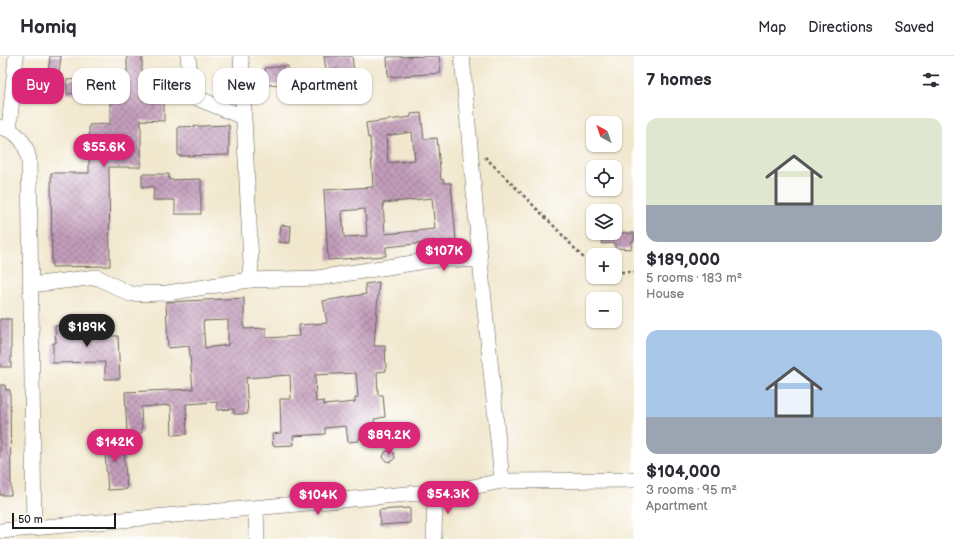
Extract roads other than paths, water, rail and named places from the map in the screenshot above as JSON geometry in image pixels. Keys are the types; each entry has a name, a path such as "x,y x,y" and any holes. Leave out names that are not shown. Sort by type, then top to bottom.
{"street":[{"path":"16,56 5,128 20,136 26,147 29,160 34,527"},
{"path":"188,56 192,96 243,116"},
{"path":"241,56 251,264 249,280"},
{"path":"462,56 502,481"},
{"path":"30,285 97,277 130,294 167,293 249,280 318,278 438,259 480,260"},
{"path":"0,531 256,509 462,489 502,481 634,480"},
{"path":"434,539 435,491"},
{"path":"256,509 258,539"}]}
